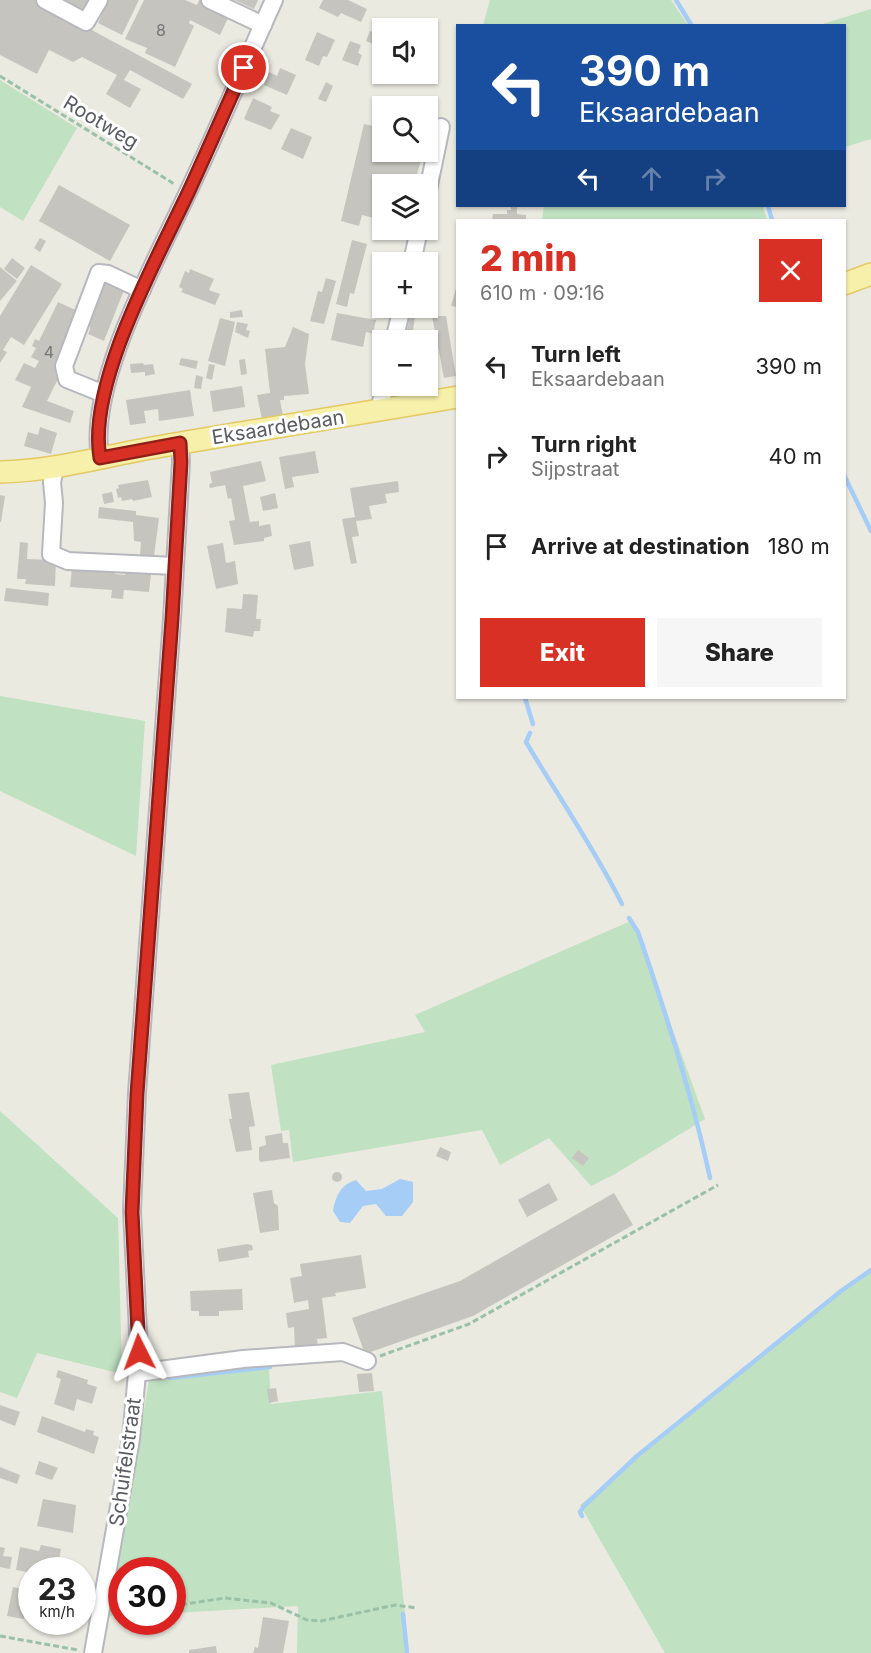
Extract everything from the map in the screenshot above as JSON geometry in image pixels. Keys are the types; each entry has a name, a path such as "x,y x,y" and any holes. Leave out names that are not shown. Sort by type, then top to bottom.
{"main road":[{"path":"846,283 871,274"},
{"name":"Eksaardebaan","path":"0,472 55,468 180,443 456,397"}],"street":[{"path":"45,0 86,22 99,0"},
{"path":"210,0 263,26"},
{"path":"100,458 97,429 107,379 142,290 274,0"},
{"path":"431,174 441,127"},
{"path":"104,393 67,379 64,366 99,273 108,274 142,290"},
{"path":"379,410 382,396"},
{"name":"Schuifelstraat","path":"87,1652 131,1439 139,1352 132,1212 137,1094 175,566 180,443"},
{"path":"55,468 52,482 54,503 51,554 68,561 175,566"},
{"path":"137,1373 243,1359 343,1352 367,1361"}],"path":[{"name":"Rootweg","path":"0,76 188,192"},
{"path":"367,1361 469,1324 718,1185"},
{"path":"186,1604 225,1598 271,1603 307,1620 321,1622 395,1605 417,1608"},
{"path":"0,1636 87,1652"}],"green space":[{"path":"490,0 671,0 687,24 483,24"},
{"path":"871,9 871,139 846,147 846,24 822,24"},
{"path":"0,80 77,128 23,221 0,207"},
{"path":"544,207 763,207 767,219 542,219"},
{"path":"0,696 145,721 136,856 0,791"},
{"path":"633,920 705,1119 615,1174 591,1186 549,1138 500,1165 482,1130 293,1162 289,1130 281,1131 271,1065 425,1032 415,1015"},
{"path":"0,1111 118,1218 122,1374 37,1353 17,1398 0,1392"},
{"path":"871,1268 871,1653 665,1653 580,1505"},
{"path":"269,1369 271,1404 382,1391 409,1653 297,1653 298,1606 186,1612 186,1557 118,1557 149,1381"}],"water":[{"path":"400,1179 413,1182 413,1202 402,1216 386,1216 376,1204 363,1206 350,1223 340,1222 333,1211 340,1192 351,1182 356,1180 366,1191 382,1189"}],"building":[{"path":"0,0 36,0 192,84 183,99 130,70 124,80 141,89 130,108 106,94 117,75 82,57 73,62 49,50 37,74 0,55"},
{"path":"54,0 89,0 81,15"},
{"path":"109,0 139,0 122,35 98,23"},
{"path":"144,0 185,0 197,5 199,0 229,16 220,35 190,20 189,23 194,26 175,67 145,53 147,48 125,39"},
{"path":"235,0 258,0 254,9"},
{"path":"323,0 348,0 367,9 361,22 341,13 338,17 319,8"},
{"path":"370,31 372,32 372,43 366,41"},
{"path":"317,32 335,40 327,57 323,56 319,66 305,60"},
{"path":"350,41 361,45 358,53 362,55 358,66 342,60"},
{"path":"280,68 296,75 287,95 264,85 269,72 277,76"},
{"path":"326,82 333,86 326,102 318,99"},
{"path":"253,98 272,107 270,111 280,115 271,130 244,119"},
{"path":"364,124 372,126 372,162 420,162 417,174 372,174 372,218 362,215 359,226 341,221"},
{"path":"291,128 312,137 303,159 281,149"},
{"path":"59,185 130,225 110,261 39,221"},
{"path":"511,207 517,207 517,214 526,215 526,219 492,219 493,214 507,214 507,210 511,210"},
{"path":"40,238 46,241 40,252 34,248"},
{"path":"352,240 367,244 354,294 350,293 347,307 336,304"},
{"path":"12,258 25,268 17,279 4,269"},
{"path":"31,265 62,284 24,345 11,337 3,350 7,352 0,363 0,316"},
{"path":"0,267 17,281 0,301"},
{"path":"190,269 214,279 209,290 220,294 215,305 181,292 183,289 179,287 185,271 189,273"},
{"path":"326,278 336,281 324,324 310,321 318,291 322,292"},
{"path":"103,282 124,290 104,341 88,334 90,329 88,320"},
{"path":"456,288 456,307 451,306"},
{"path":"58,302 82,313 56,370 61,373 47,401 74,411 70,423 22,407 31,387 15,380 24,363 35,368 39,361 31,357 36,348 32,346 35,339 39,341"},
{"path":"242,310 243,317 230,318 230,312"},
{"path":"337,313 376,320 372,334 366,332 363,347 331,340"},
{"path":"446,316 456,376 444,378 438,347 438,330 435,330 432,318"},
{"path":"220,318 235,322 225,366 208,361"},
{"path":"410,318 415,318 413,330 407,330"},
{"path":"237,322 248,324 246,330 250,331 248,338 235,332"},
{"path":"293,327 309,334 305,364 309,394 284,396 284,400 280,400 283,416 262,419 257,395 270,393 265,349 285,347"},
{"path":"181,358 198,361 196,369 179,365"},
{"path":"245,359 247,374 241,375 239,360"},
{"path":"143,363 144,365 153,364 155,374 145,376 145,372 131,373 130,364"},
{"path":"209,364 215,365 212,380 206,378"},
{"path":"196,375 203,377 201,389 194,388"},
{"path":"242,386 245,407 213,412 210,391"},
{"path":"190,390 194,416 159,421 158,409 144,411 146,423 130,425 126,400"},
{"path":"40,427 57,433 51,454 24,446 28,432 38,435"},
{"path":"315,451 319,473 292,477 294,487 285,489 279,457"},
{"path":"261,461 266,481 243,486 250,522 259,521 259,526 270,524 272,536 264,538 264,541 234,545 229,521 235,520 231,498 228,499 225,485 210,488 209,484 212,483 210,472"},
{"path":"148,480 152,497 133,501 132,499 122,501 121,497 118,498 116,489 119,488 118,485"},
{"path":"398,481 399,492 385,494 387,503 369,506 372,519 356,521 359,536 352,537 357,563 351,564 342,519 355,517 350,488"},
{"path":"112,492 114,502 104,504 102,494"},
{"path":"275,493 278,508 263,511 260,497"},
{"path":"0,495 5,496 1,522 0,522"},
{"path":"99,507 136,511 136,515 159,518 154,556 140,555 141,542 134,541 133,522 98,518"},
{"path":"310,541 314,566 294,570 289,545"},
{"path":"20,542 28,543 27,559 56,560 55,586 25,584 26,579 17,579"},
{"path":"223,543 226,563 235,561 238,584 216,589 207,546"},
{"path":"72,568 86,569 85,571 115,571 115,574 125,575 126,572 151,574 149,592 124,590 123,599 111,598 112,590 70,587"},
{"path":"6,588 49,593 48,606 4,601"},
{"path":"243,594 258,595 256,619 261,619 260,631 254,631 253,637 225,632 227,608 242,609"},
{"path":"249,1092 255,1126 249,1127 252,1150 236,1152 229,1119 232,1119 228,1094"},
{"path":"282,1133 283,1143 288,1143 290,1158 261,1162 259,1147 266,1145 265,1136"},
{"path":"440,1147 451,1152 448,1161 436,1156"},
{"path":"578,1150 589,1158 583,1166 572,1158"},
{"path":"337,1172 341,1173 341,1181 337,1182 333,1181 332,1177 333,1173"},
{"path":"549,1183 558,1200 527,1217 518,1200"},
{"path":"272,1190 274,1203 278,1206 279,1230 260,1233 253,1193"},
{"path":"614,1193 633,1225 473,1316 365,1354 352,1318 460,1281"},
{"path":"252,1245 253,1250 248,1251 249,1257 219,1262 217,1249"},
{"path":"361,1255 366,1288 335,1293 336,1296 322,1298 327,1338 317,1339 318,1347 295,1351 294,1327 288,1328 286,1313 309,1309 308,1300 294,1303 290,1278 302,1276 300,1264"},
{"path":"242,1289 243,1310 219,1311 219,1316 199,1316 199,1311 191,1311 190,1291"},
{"path":"58,1370 88,1380 87,1384 97,1387 92,1404 77,1399 74,1411 54,1404 61,1379 56,1377"},
{"path":"372,1373 374,1391 359,1392 357,1374"},
{"path":"276,1388 278,1401 269,1403 267,1389"},
{"path":"0,1405 20,1412 15,1426 0,1420"},
{"path":"42,1416 85,1432 86,1429 94,1431 93,1435 99,1437 94,1454 37,1432"},
{"path":"39,1461 58,1468 52,1480 35,1474"},
{"path":"0,1467 20,1475 17,1484 0,1478"},
{"path":"43,1499 76,1505 73,1533 37,1526"},
{"path":"41,1545 61,1549 59,1557 18,1557 20,1547 39,1551"},
{"path":"0,1547 5,1548 3,1556 12,1557 10,1569 0,1567"},
{"path":"13,1587 18,1588 18,1618 7,1616"},
{"path":"263,1617 289,1621 283,1653 253,1653 255,1647 258,1648"},
{"path":"216,1646 217,1653 189,1653 189,1650"}],"waterway":[{"path":"676,0 691,24"},
{"path":"768,207 772,219"},
{"path":"846,479 871,531"},
{"path":"525,699 533,724"},
{"path":"530,733 526,742 588,842 622,904"},
{"path":"629,918 638,932 668,1023 687,1085 710,1178"},
{"path":"582,1516 580,1512 584,1506 637,1456 841,1291 871,1270"},
{"path":"170,1378 270,1367"},
{"path":"403,1614 407,1653"}],"route":[{"path":"139,1352 132,1212 137,1094 172,619 181,462 180,443 100,458 97,429 107,379 142,290 244,68"}]}
